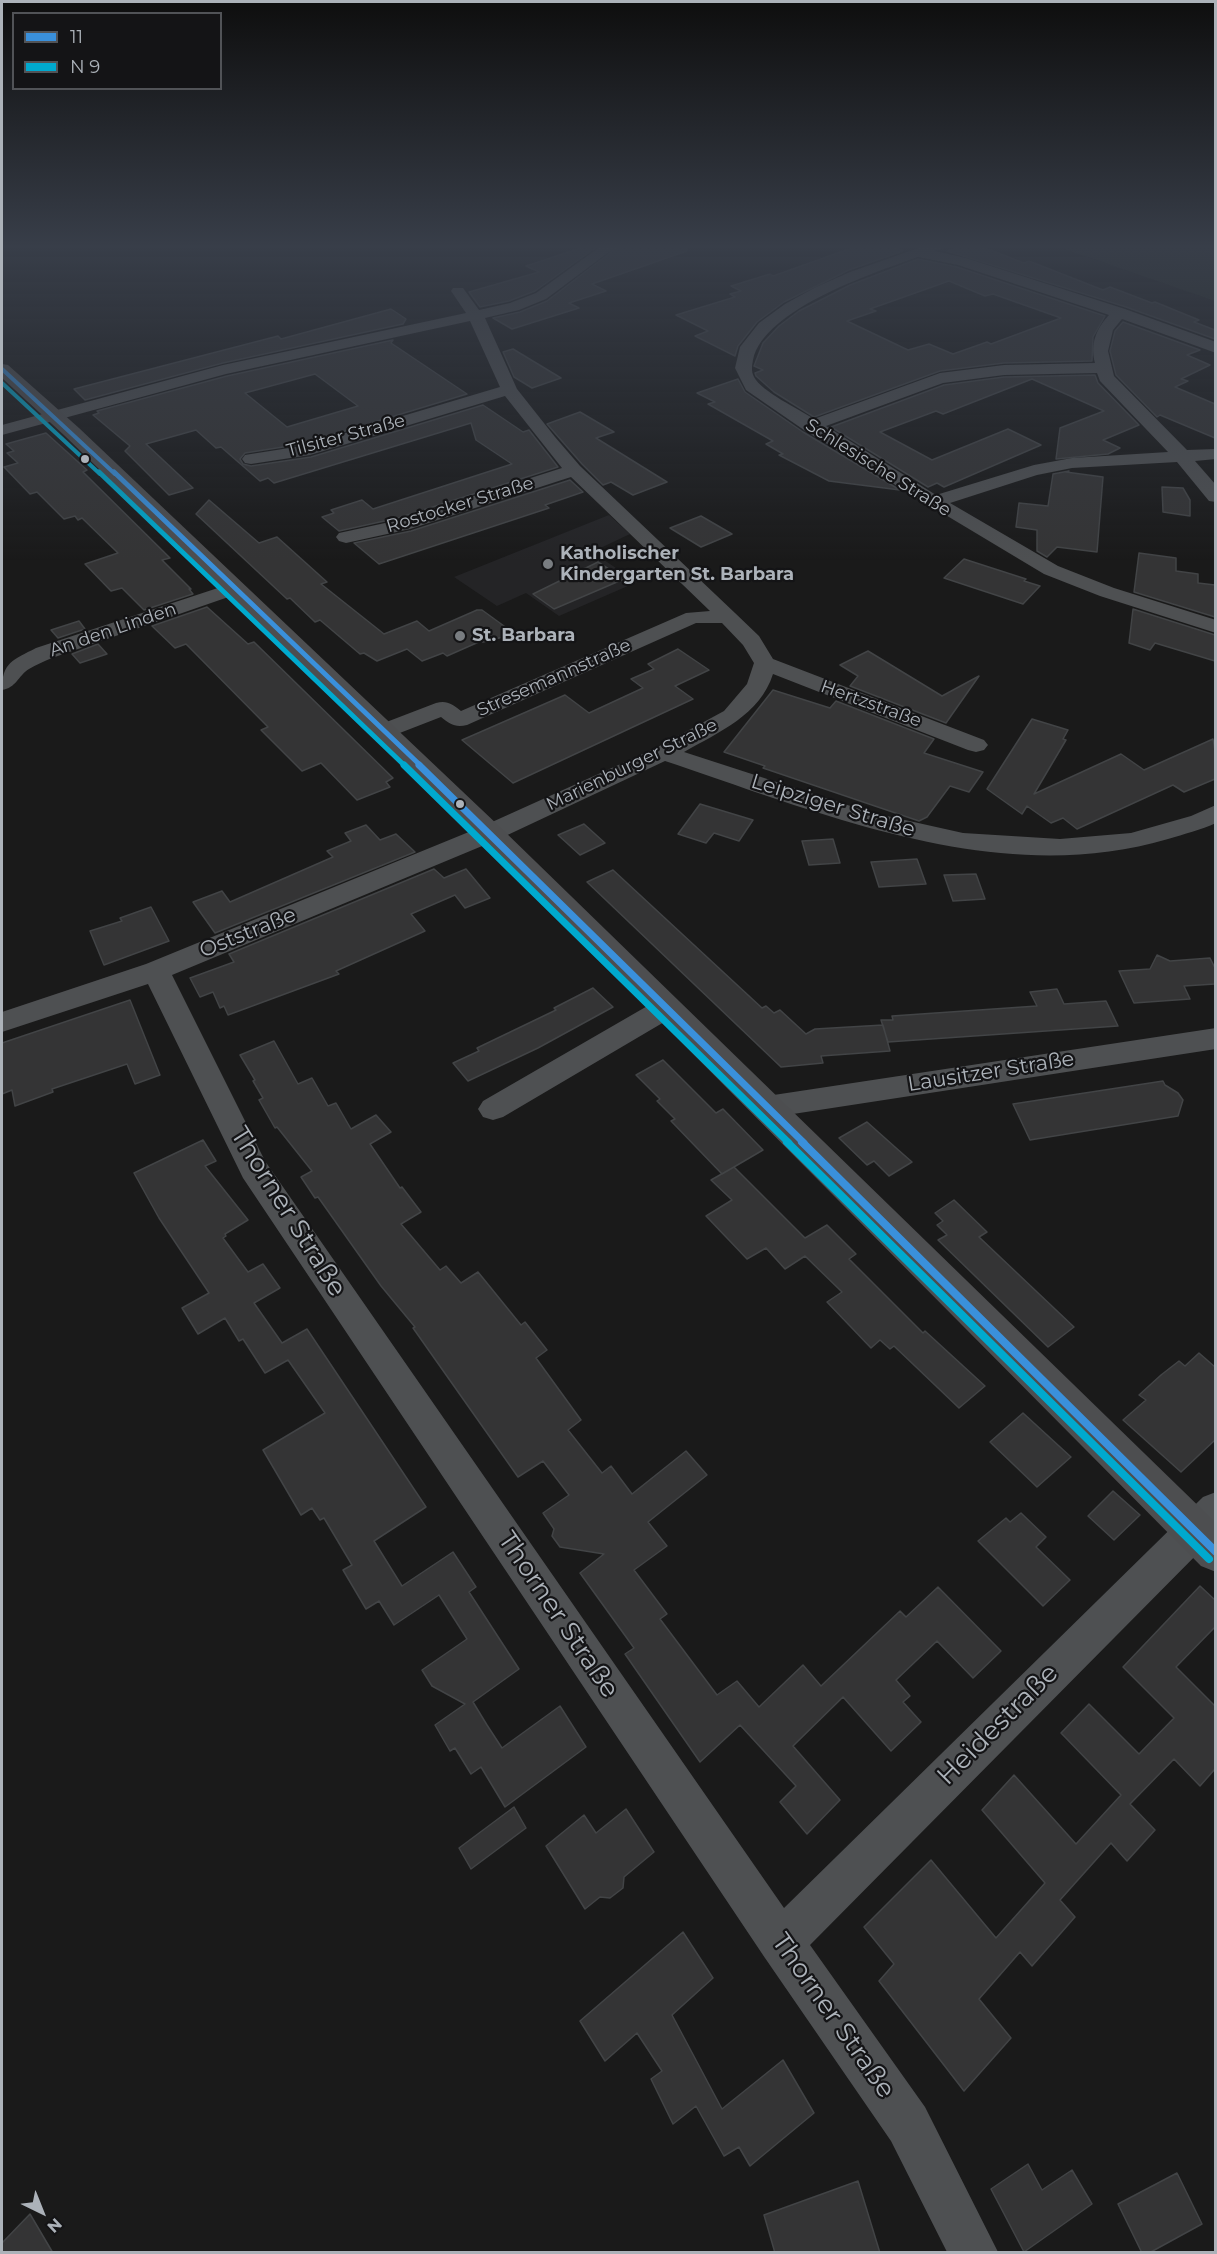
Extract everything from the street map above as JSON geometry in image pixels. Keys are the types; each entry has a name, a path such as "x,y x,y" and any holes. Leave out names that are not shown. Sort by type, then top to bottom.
{"street":[{"path":"2,430 304,351"},
{"path":"492,351 509,390 574,470 728,617 751,641 765,663"},
{"name":"Schlesische Straße","path":"746,351 742,371 753,388 934,502 1051,570 1107,592 1215,627"},
{"path":"1100,351 1106,377 1181,455 1215,497"},
{"path":"810,426 940,378 1004,370 1103,368"},
{"path":"2,369 54,415 490,833 767,1107 1208,1531"},
{"name":"Tilsiter Straße","path":"251,459 304,451 509,390"},
{"path":"934,502 1034,470 1072,463 1215,454"},
{"name":"Rostocker Straße","path":"346,537 403,525 574,470"},
{"name":"An den Linden","path":"2,684 10,678 18,666 44,653 233,589"},
{"name":"Stresemannstraße","path":"384,731 444,708 459,720 693,617 728,617"},
{"name":"Hertzstraße","path":"765,663 976,745"},
{"name":"Marienburger Straße","path":"490,833 664,753 732,716 758,685 765,663"},
{"name":"Leipziger Straße","path":"664,753 864,819 963,841 1060,847 1132,841 1200,821 1215,813"},
{"name":"Oststraße","path":"2,1022 156,971 490,833"},
{"name":"Thorner Straße","path":"156,971 254,1169 781,1942 908,2124 973,2253"},
{"path":"493,1109 666,1008"},
{"name":"Lausitzer Straße","path":"767,1107 1215,1038"},
{"name":"Heidestraße","path":"781,1942 1208,1531"}],"shaded area":[{"name":"Katholischer Kindergarten St. Barbara","path":"609,515 630,534 592,552 637,582 559,616 526,593 497,606 454,577"}],"building":[{"path":"220,351 278,351 223,363 85,400 74,389"},
{"path":"341,351 403,351 467,394 302,444 245,453 240,459 243,464 251,466 311,457 483,405 523,432 529,430 558,467 398,518 339,531 322,517 334,513 331,510 362,500 373,509 512,464 476,440 471,423 274,483 268,478 260,481 221,447 216,448 196,430 146,444 193,488 169,495 125,451 130,446 93,415 99,413 97,411 227,376","holes":["315,374 358,406 287,427 245,393"]},
{"path":"517,351 561,378 532,388 514,377 503,352"},
{"path":"725,351 736,351 735,356"},
{"path":"760,351 946,351 953,354 961,351 1092,351 1092,361 1004,363 940,371 814,417 774,392 756,376 755,373 763,370 754,366"},
{"path":"1110,351 1197,351 1187,355 1210,365 1181,379 1188,381 1175,387 1215,404 1215,438 1160,415 1157,417 1116,375"},
{"path":"1095,375 1098,383 1139,425 1103,440 1120,448 1108,454 1056,459 1060,428 1104,411 1032,379 943,414 936,411 880,432 932,460 1008,429 1041,445 944,487 937,483 928,487 831,427 944,385 1004,377"},
{"path":"738,379 745,392 803,432 900,490 829,481 779,455 783,454 766,444 773,441 708,404 715,402 697,393"},
{"path":"580,412 614,432 596,438 667,482 633,495 611,482 603,485 547,424"},
{"path":"46,433 87,470 83,472 170,558 162,560 191,589 189,589 193,594 144,610 122,588 111,591 85,564 118,553 82,518 78,520 75,516 64,519 37,492 30,494 4,467 18,463 7,453 14,451 6,444"},
{"path":"1069,471 1066,472 1103,477 1097,552 1057,547 1047,557 1037,551 1037,530 1016,527 1019,503 1048,506 1053,474"},
{"path":"570,480 583,492 545,505 549,508 379,564 354,543 411,531"},
{"path":"1162,487 1183,488 1190,500 1190,516 1163,512"},
{"path":"209,500 259,543 277,537 327,582 321,584 384,634 417,621 429,631 477,610 482,610 515,634 481,641 447,656 443,653 422,661 407,649 377,661 364,653 360,654 320,620 315,622 290,598 287,599 196,514"},
{"path":"701,516 732,534 701,547 670,528"},
{"path":"1139,553 1176,558 1176,571 1198,574 1198,583 1215,585 1215,617 1134,592"},
{"path":"964,559 1026,579 1024,581 1040,586 1023,604 944,578"},
{"path":"598,562 624,579 554,609 533,594"},
{"path":"207,607 248,644 254,642 393,778 386,782 390,787 357,800 321,763 302,771 261,730 268,727 186,644 175,648 152,626"},
{"path":"1133,609 1215,635 1215,661 1155,643 1150,650 1129,643"},
{"path":"79,621 85,629 58,638 51,630"},
{"path":"98,644 107,654 80,663 72,654"},
{"path":"678,649 709,670 675,686 693,699 513,783 462,740 565,695 589,713 643,688 631,679 654,669 648,664"},
{"path":"868,651 942,696 979,676 946,723 850,686 858,676 840,665"},
{"path":"773,690 830,708 836,701 934,739 924,753 983,772 969,792 950,786 927,817 919,821 763,768 765,766 724,752"},
{"path":"1032,719 1068,730 1063,739 1066,740 1034,794 1121,754 1144,770 1213,739 1215,779 1184,792 1173,785 1077,829 1063,818 1051,823 1027,806 1022,814 987,789"},
{"path":"700,804 753,820 739,841 714,833 706,843 678,834"},
{"path":"584,824 605,843 580,855 558,835"},
{"path":"366,825 380,840 396,834 415,852 215,933 193,902 222,891 230,902 333,857 327,851 351,841 345,833"},
{"path":"833,839 840,863 809,865 802,841"},
{"path":"917,859 926,884 879,887 871,862"},
{"path":"434,869 444,878 466,869 490,898 465,908 455,895 411,914 425,931 336,971 339,974 228,1015 224,1006 220,1008 213,992 200,997 190,978 234,962 229,954"},
{"path":"613,870 762,1008 766,1006 774,1013 780,1010 806,1034 815,1029 883,1025 890,1051 821,1056 823,1063 781,1067 587,882"},
{"path":"976,874 985,899 953,901 944,875"},
{"path":"151,907 169,941 104,965 90,931 122,921 120,918"},
{"path":"1157,955 1170,961 1210,958 1215,968 1215,984 1184,986 1190,999 1134,1003 1119,971 1150,969"},
{"path":"593,988 613,1007 538,1048 468,1081 453,1063 479,1051 477,1048 556,1010 554,1008"},
{"path":"1057,989 1064,1004 1106,1001 1118,1026 888,1042 881,1020 893,1020 892,1016 1037,1006 1030,992"},
{"path":"130,1000 160,1075 135,1084 127,1064 52,1089 53,1092 15,1106 12,1090 2,1094 2,1043"},
{"path":"274,1041 298,1084 312,1078 328,1106 336,1103 351,1129 376,1115 391,1132 370,1144 400,1188 402,1187 421,1212 401,1224 440,1270 446,1266 461,1283 478,1272 521,1325 525,1322 547,1350 536,1358 581,1420 568,1430 602,1473 611,1466 632,1494 686,1451 707,1475 648,1522 667,1546 634,1570 667,1614 660,1619 717,1695 737,1681 759,1707 803,1665 821,1686 900,1611 906,1617 938,1587 1001,1651 973,1678 937,1641 896,1680 910,1696 903,1702 921,1722 891,1751 843,1697 793,1746 840,1800 807,1834 780,1802 796,1786 740,1725 700,1762 625,1654 634,1648 580,1573 604,1554 560,1547 552,1536 554,1529 543,1513 569,1495 543,1461 518,1477 413,1328 415,1327 381,1286 318,1197 315,1198 301,1177 312,1171 277,1127 275,1128 259,1100 263,1098 253,1081 255,1080 240,1055"},
{"path":"663,1060 716,1113 723,1109 763,1150 722,1174 671,1121 675,1119 657,1101 660,1099 636,1075"},
{"path":"1163,1081 1183,1100 1178,1116 1030,1140 1013,1104"},
{"path":"867,1122 912,1162 889,1176 874,1161 867,1165 839,1138"},
{"path":"203,1140 216,1161 205,1166 248,1220 225,1234 223,1238 248,1272 263,1264 280,1288 254,1303 282,1343 307,1329 426,1507 374,1541 402,1586 453,1552 476,1587 469,1592 519,1669 473,1702 487,1725 502,1748 560,1706 586,1747 505,1807 481,1767 471,1774 455,1748 450,1751 435,1725 465,1704 432,1686 422,1670 467,1639 439,1595 394,1625 379,1601 366,1609 343,1570 352,1565 324,1518 320,1520 312,1508 301,1515 263,1450 325,1413 288,1360 265,1373 243,1339 239,1341 225,1318 198,1334 182,1308 209,1293 159,1218 134,1173"},
{"path":"734,1167 805,1238 827,1225 856,1254 849,1259 923,1333 925,1331 985,1386 959,1408 894,1346 890,1349 880,1340 871,1348 827,1302 842,1292 805,1256 785,1269 766,1248 747,1259 706,1216 732,1200 711,1180"},
{"path":"954,1200 987,1232 979,1237 1074,1327 1048,1347 938,1240 947,1235 937,1225 943,1221 935,1213"},
{"path":"1199,1353 1215,1367 1215,1440 1181,1472 1123,1420 1146,1400 1139,1395 1161,1375 1179,1361 1185,1366"},
{"path":"1023,1413 1071,1457 1037,1487 990,1442"},
{"path":"1113,1491 1140,1515 1114,1540 1088,1516"},
{"path":"1021,1513 1046,1537 1036,1547 1070,1580 1043,1606 978,1541 1006,1518 1010,1522"},
{"path":"1200,1586 1215,1600 1215,1627 1176,1667 1215,1706 1215,1769 1200,1786 1174,1759 1130,1804 1155,1830 1127,1861 1111,1843 1060,1900 1075,1917 1032,1966 1020,1952 979,1999 1011,2038 964,2091 879,1981 894,1964 864,1927 931,1860 996,1938 1045,1883 982,1810 1014,1775 1076,1844 1121,1795 1061,1733 1089,1704 1139,1754 1174,1718 1123,1667"},
{"path":"514,1807 526,1828 471,1869 459,1848"},
{"path":"626,1809 654,1852 624,1877 623,1888 610,1898 600,1897 585,1909 546,1846 584,1815 596,1833"},
{"path":"683,1932 713,1978 672,2015 722,2109 783,2060 814,2113 750,2166 739,2147 724,2156 696,2106 673,2124 651,2079 662,2071 637,2033 605,2061 580,2021"},
{"path":"1028,2164 1042,2190 1072,2170 1092,2204 1024,2252 991,2189"},
{"path":"1177,2173 1202,2224 1149,2253 1142,2253 1118,2204"},
{"path":"858,2181 880,2253 775,2253 764,2215"},
{"path":"30,2214 53,2253 2,2253 2,2243"}],"transit line":[{"name":"11","path":"2,369 72,432 490,833 1216,1552"},
{"path":"2,383 65,440 483,841 1209,1559"}],"place":[{"name":"Katholischer Kindergarten St. Barbara","path":"548,564"},
{"name":"St. Barbara","path":"460,636"}]}
